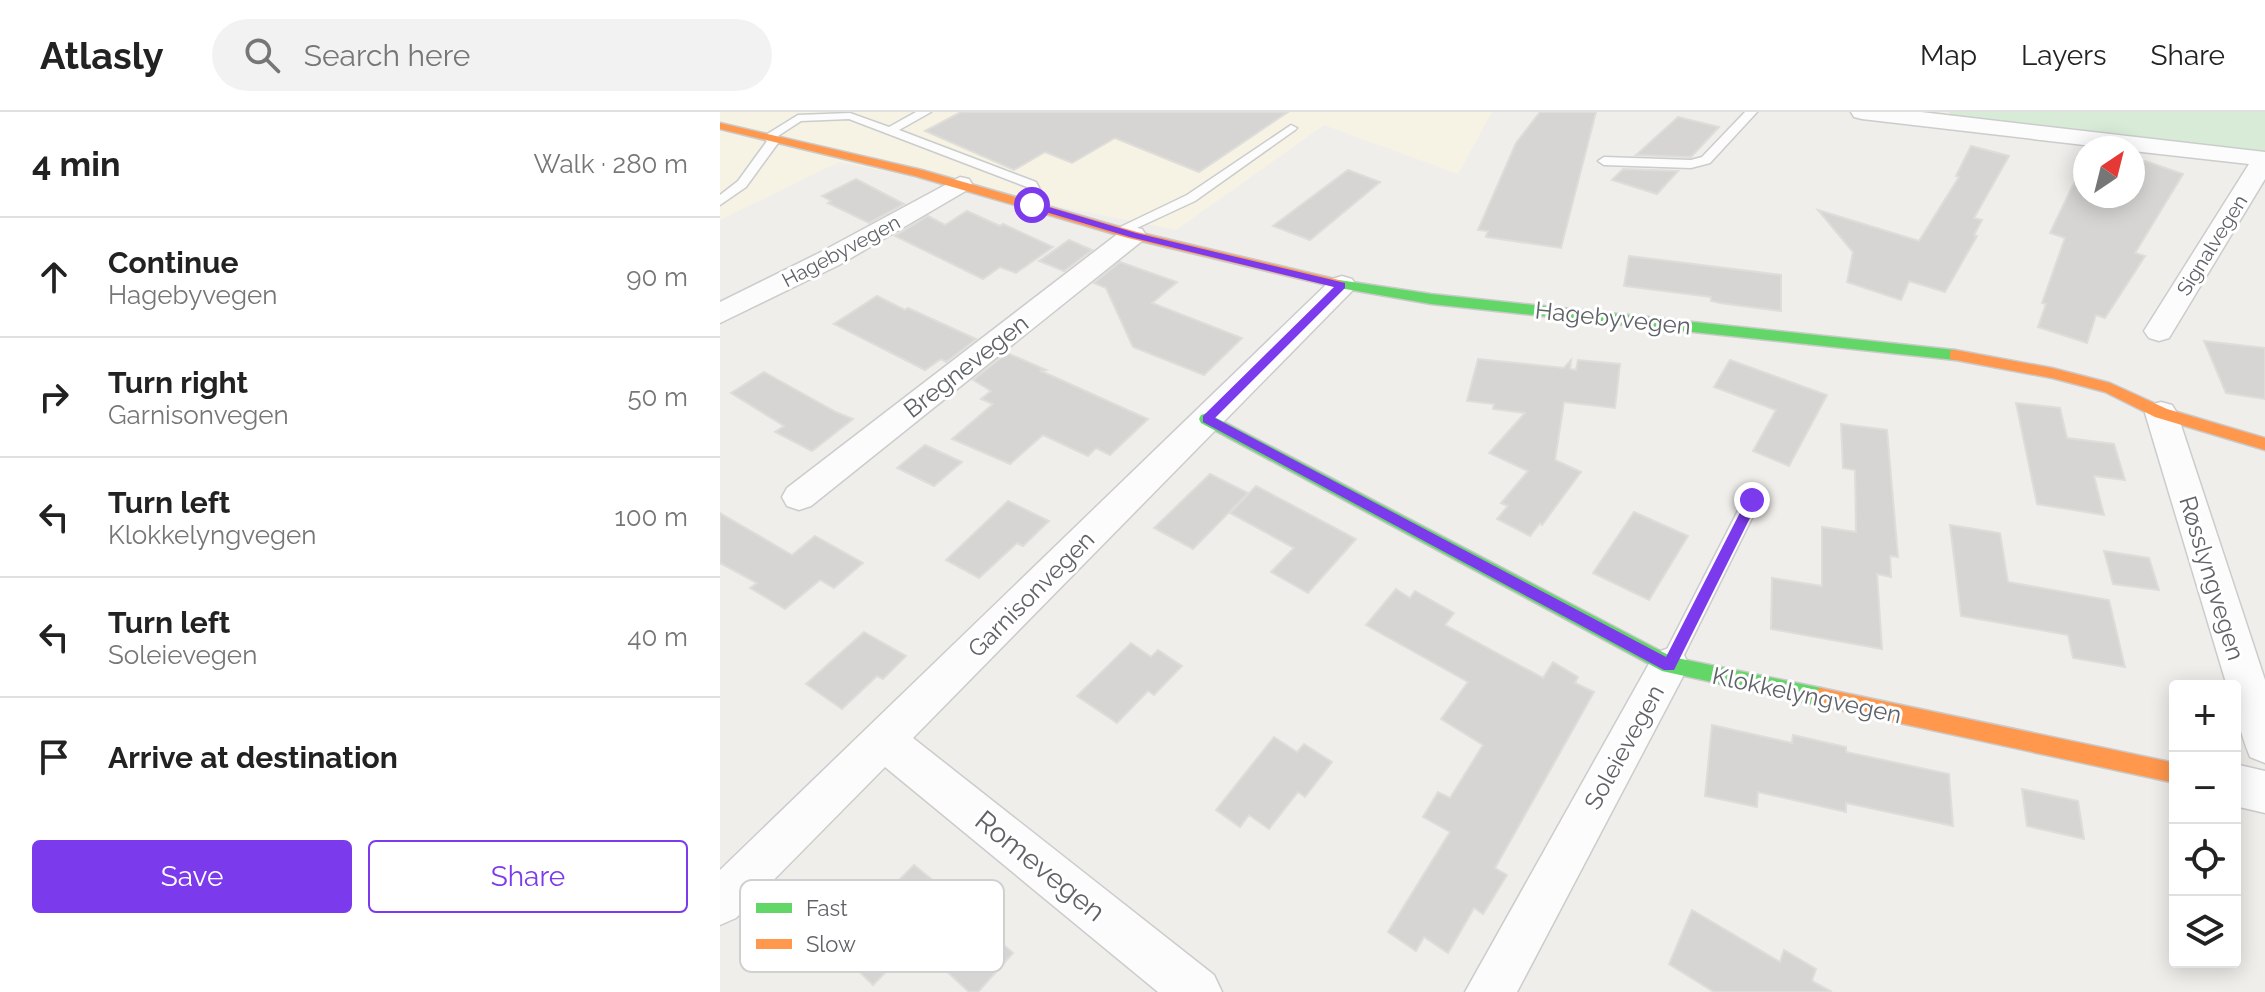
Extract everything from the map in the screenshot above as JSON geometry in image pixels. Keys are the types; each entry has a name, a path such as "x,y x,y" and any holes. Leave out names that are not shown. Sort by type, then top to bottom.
{"street":[{"name":"Signalvegen","path":"1862,112 1951,118 2265,159 2159,331"},
{"name":"Hagebyvegen","path":"720,126 960,184 1126,233 1342,285 1445,300 1937,352 2052,373 2110,388 2161,413 2265,444"},
{"name":"Hagebyvegen","path":"720,314 922,209 960,184"},
{"name":"Bregnevegen","path":"799,497 1126,233"},
{"name":"Garnisonvegen","path":"742,880 1342,285"},
{"name":"Røsslyngvegen","path":"2161,413 2253,672 2265,743"},
{"name":"Klokkelyngvegen","path":"1207,419 1669,665 2169,772"},
{"name":"Soleievegen","path":"1490,992 1669,665"},
{"name":"Romevegen","path":"883,740 1197,992"},
{"path":"2241,786 2265,792"},
{"name":"Garnisonvegen","path":"720,902 740,882"}],"lane":[{"path":"785,112 798,118 854,114 889,131 1032,185 1037,195 1032,205"},
{"path":"889,131 925,112"},
{"path":"1604,161 1691,164 1706,160 1751,112"},
{"path":"720,201 742,184 771,138 798,118"},
{"path":"1126,233 1191,198 1291,128"},
{"name":"Soleievegen","path":"1669,665 1752,500"}],"shaded area":[{"path":"720,112 1492,112 1458,174 1324,125 1176,230 839,162 720,220"}],"green space":[{"path":"1949,112 2265,112 2265,159 2145,145 2145,136 2073,137 1952,123"}],"building":[{"path":"961,112 1288,112 1199,172 1115,138 1072,163 1045,152 1014,170 925,131"},
{"path":"1540,112 1596,112 1561,248 1486,237 1488,231 1478,230 1516,143"},
{"path":"1678,117 1719,127 1691,157 1636,155"},
{"path":"1971,146 2009,156 1974,218 1982,220 1974,235 1977,236 1945,292 1909,281 1901,300 1847,282 1853,252 1818,210 1919,241 1959,177 1956,176"},
{"path":"2145,161 2183,174 2135,253 2145,256 2105,318 2096,315 2087,343 2038,327 2046,304 2042,303 2065,238 2050,233 2072,187 2073,208 2145,208"},
{"path":"1623,169 1678,171 1657,194 1612,180"},
{"path":"1348,170 1380,182 1310,240 1273,226"},
{"path":"856,179 904,204 869,223 828,203 831,201 822,196"},
{"path":"967,211 1053,247 1016,273 1000,267 983,279 895,236 928,216 945,225"},
{"path":"1069,240 1092,250 1064,271 1039,261"},
{"path":"1629,256 1781,275 1781,311 1720,303 1711,301 1711,297 1624,286"},
{"path":"1120,262 1177,282 1152,303 1242,338 1204,375 1133,347 1106,288 1094,283"},
{"path":"877,296 976,339 946,362 941,359 925,370 834,324"},
{"path":"2204,341 2265,348 2265,399 2226,393"},
{"path":"1007,353 1148,419 1110,455 1096,448 1088,456 1043,435 1010,464 952,439 993,404 981,399 991,391 973,380"},
{"path":"1478,359 1564,368 1571,360 1570,369 1576,370 1578,360 1620,364 1615,408 1564,402 1555,460 1581,472 1542,525 1540,523 1530,536 1497,519 1508,506 1501,503 1528,471 1489,453 1525,413 1493,409 1494,404 1467,401"},
{"path":"1730,360 1827,395 1789,466 1753,451 1776,410 1714,387"},
{"path":"764,372 853,419 812,451 775,432 784,426 731,393"},
{"path":"2016,403 2060,408 2067,438 2114,444 2125,480 2094,476 2104,515 2037,504"},
{"path":"1841,424 1887,430 1898,557 1890,556 1891,577 1877,574 1882,649 1771,629 1772,578 1822,586 1822,527 1856,532 1855,470 1843,468"},
{"path":"925,445 962,462 934,486 897,468"},
{"path":"1210,474 1248,493 1193,549 1154,528"},
{"path":"1256,486 1356,539 1308,593 1271,572 1294,548 1230,513"},
{"path":"1008,501 1049,521 1023,546 1017,543 979,578 946,560"},
{"path":"1634,512 1688,536 1649,600 1593,573"},
{"path":"720,513 792,555 815,536 863,563 834,588 820,580 785,609 750,588 757,583 720,563"},
{"path":"1950,525 2000,533 2008,582 2109,600 2125,667 2073,658 2068,635 1961,616"},
{"path":"2104,551 2149,558 2159,590 2113,584"},
{"path":"1396,589 1410,598 1415,591 1454,613 1445,625 1543,678 1553,662 1578,677 1575,683 1594,692 1495,868 1507,875 1483,914 1474,908 1448,953 1424,937 1416,951 1388,932 1450,832 1423,817 1438,792 1450,798 1483,745 1441,719 1468,682 1366,625"},
{"path":"864,632 906,656 883,679 877,676 842,709 806,684"},
{"path":"1131,643 1151,657 1158,650 1182,666 1154,695 1148,691 1117,723 1077,696"},
{"path":"1712,725 1792,743 1793,735 1846,747 1846,752 1949,774 1953,826 1846,803 1846,812 1758,792 1757,807 1705,796"},
{"path":"1274,737 1297,752 1304,744 1332,762 1305,797 1298,792 1269,829 1249,815 1240,827 1216,810"},
{"path":"2022,789 2078,801 2084,839 2027,826"},
{"path":"914,865 932,880 899,880"},
{"path":"1692,910 1780,962 1784,950 1816,969 1812,981 1832,992 1714,992 1669,964"},
{"path":"1004,945 1013,953 1004,963"},
{"path":"860,972 886,972 873,985"},
{"path":"947,972 996,972 978,992 969,992"}],"traffic: fast":[{"path":"1339,284 1431,299 1955,355"},
{"path":"1207,419 1669,665 1821,697"}],"traffic: slow":[{"path":"720,126 918,173 1133,235 1339,284"},
{"path":"1955,355 2052,373 2110,388 2161,413 2265,444"},
{"path":"1821,697 2169,772"}],"route":[{"path":"1032,205 1133,235 1342,285 1207,419 1669,665 1752,500"}]}
